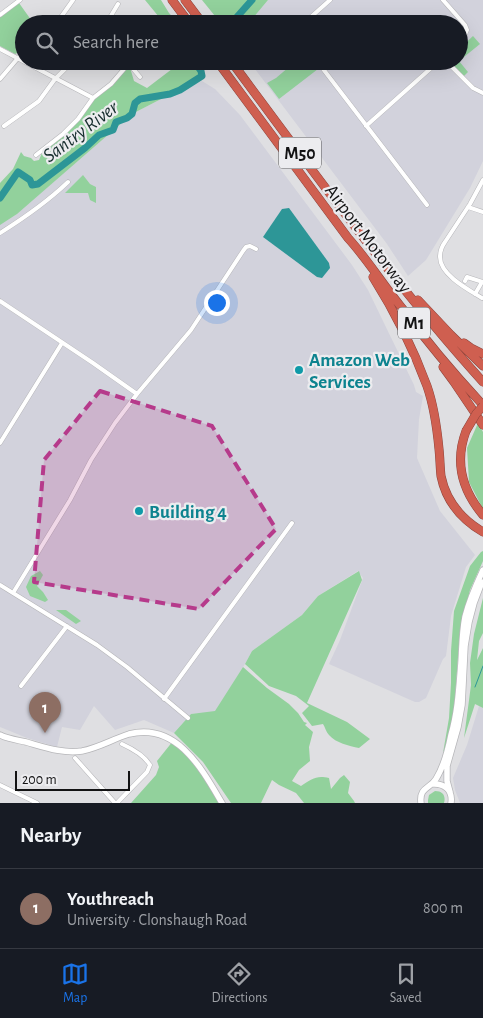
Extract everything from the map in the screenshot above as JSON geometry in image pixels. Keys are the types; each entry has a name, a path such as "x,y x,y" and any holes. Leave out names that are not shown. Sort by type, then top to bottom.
{"highway":[{"path":"172,0 183,15"},
{"path":"185,0 196,15"},
{"name":"Airport Motorway","path":"225,70 401,308 483,406"},
{"name":"Airport Motorway","path":"238,70 422,313 483,382"},
{"name":"M50","path":"348,238 393,310 411,346 427,386 435,419 441,475 445,491 455,509 483,532"},
{"name":"M50","path":"369,244 397,278 441,324 470,348 483,354"},
{"path":"401,308 483,425"},
{"path":"441,324 483,366"},
{"path":"483,406 466,431 460,458 462,474 470,498 483,516"}],"main road":[{"path":"421,803 422,793 436,779 442,767 451,736 459,693 465,616 483,570"},
{"path":"452,799 447,781 447,766 462,705 465,646 469,622 483,579"},
{"path":"0,735 70,752 92,748 136,733 162,735 178,743 193,758 222,803"},
{"path":"432,784 444,786 452,799"}],"street":[{"path":"0,15 20,0"},
{"path":"62,15 73,0"},
{"path":"314,15 330,0"},
{"path":"443,0 456,15"},
{"path":"111,15 118,4"},
{"path":"0,49 15,56"},
{"path":"0,79 15,62"},
{"path":"39,70 93,98"},
{"path":"4,126 39,101 64,70"},
{"path":"36,155 63,134 78,119 93,98 111,84 124,70"},
{"path":"135,70 140,77"},
{"path":"324,70 427,206"},
{"path":"366,126 429,70"},
{"path":"455,70 473,88 483,93"},
{"path":"482,298 449,275 444,270 439,258 445,242 483,180"},
{"path":"0,233 30,214 68,182"},
{"path":"468,206 483,212"},
{"path":"13,593 70,500 91,460 115,423 191,330 246,247 250,246 256,249"},
{"path":"465,281 467,277 482,282 475,294"},
{"path":"0,302 137,394"},
{"path":"0,443 62,343"},
{"path":"164,699 292,523"},
{"path":"0,585 97,645 127,667 188,718"},
{"path":"21,686 67,626"},
{"path":"75,758 116,803 147,772 150,765 140,754 122,744"},
{"path":"0,786 36,803"}],"highlighted area":[{"path":"100,391 212,426 276,529 199,609 34,582 44,460"}],"shaded area":[{"path":"268,0 483,0 483,161 470,188 426,260 408,276 387,244 256,70 468,70 468,15 256,15"},
{"path":"202,81 215,89 240,115 352,265 368,290 416,392 423,396 419,419 417,458 440,511 475,555 466,567 451,616 446,656 426,698 419,702 415,702 329,664 363,578 358,571 318,596 302,615 252,651 215,712 191,714 174,733 144,720 115,730 94,706 80,730 62,727 57,747 0,727 0,224 14,216 132,114"},
{"path":"479,706 483,708 483,803 460,803 453,778 467,745"}],"green space":[{"path":"145,0 161,0 171,15 157,15"},
{"path":"202,0 268,0 256,15 214,15"},
{"path":"19,3 28,15 15,15 15,54 0,46 0,17"},
{"path":"473,36 480,44 468,54 468,41"},
{"path":"123,70 131,70 134,81 147,88 171,70 204,71 199,74 196,83 186,90 163,98 132,114 17,214 0,225 0,183 13,169 21,152 24,156 34,161 39,160 42,153 65,134"},
{"path":"285,70 317,70 279,99 267,83"},
{"path":"458,70 466,70 468,72 464,76"},
{"path":"83,175 90,184 96,187 96,203 90,200 88,193 65,193"},
{"path":"478,423 483,432 483,509 469,482 467,448"},
{"path":"483,551 483,561 470,590 460,631 451,732 443,753 449,718 454,611 470,566"},
{"path":"40,571 43,575 37,586 48,600 45,602 30,596 26,587 31,576"},
{"path":"359,571 362,580 307,703 347,722 370,739 359,748 332,738 323,724 312,726 302,713 309,706 296,696 269,686 245,664 252,651 302,615 318,596"},
{"path":"483,598 483,633 479,641 477,660 483,648 483,708 475,704 464,738 471,685 470,663 474,634"},
{"path":"56,610 66,610 81,621 76,624"},
{"path":"243,667 289,704 307,723 305,725 313,732 309,747 310,761 299,770 292,781 301,786 317,777 325,777 329,778 331,789 344,775 350,782 348,793 355,803 304,803 296,793 272,780 261,803 231,803 203,762 174,733 191,714 215,711"},
{"path":"173,741 198,769 221,803 131,803 156,775 159,767 157,761"},
{"path":"435,791 443,794 445,798 444,803 428,803 429,795"}],"water":[{"path":"289,208 329,263 330,268 322,278 317,277 263,237 282,209"}],"waterway":[{"name":"Santry River","path":"239,15 252,0"},
{"name":"Santry River","path":"0,198 18,172 30,180 32,185 38,184 99,135 113,130 116,122 132,114 135,103 140,99 170,94 180,90 202,76 200,70"},
{"path":"475,687 483,666"}],"place":[{"name":"Amazon Web Services","path":"299,370"},
{"name":"Building 4","path":"139,511"},
{"name":"Youthreach","path":"45,733"}]}
